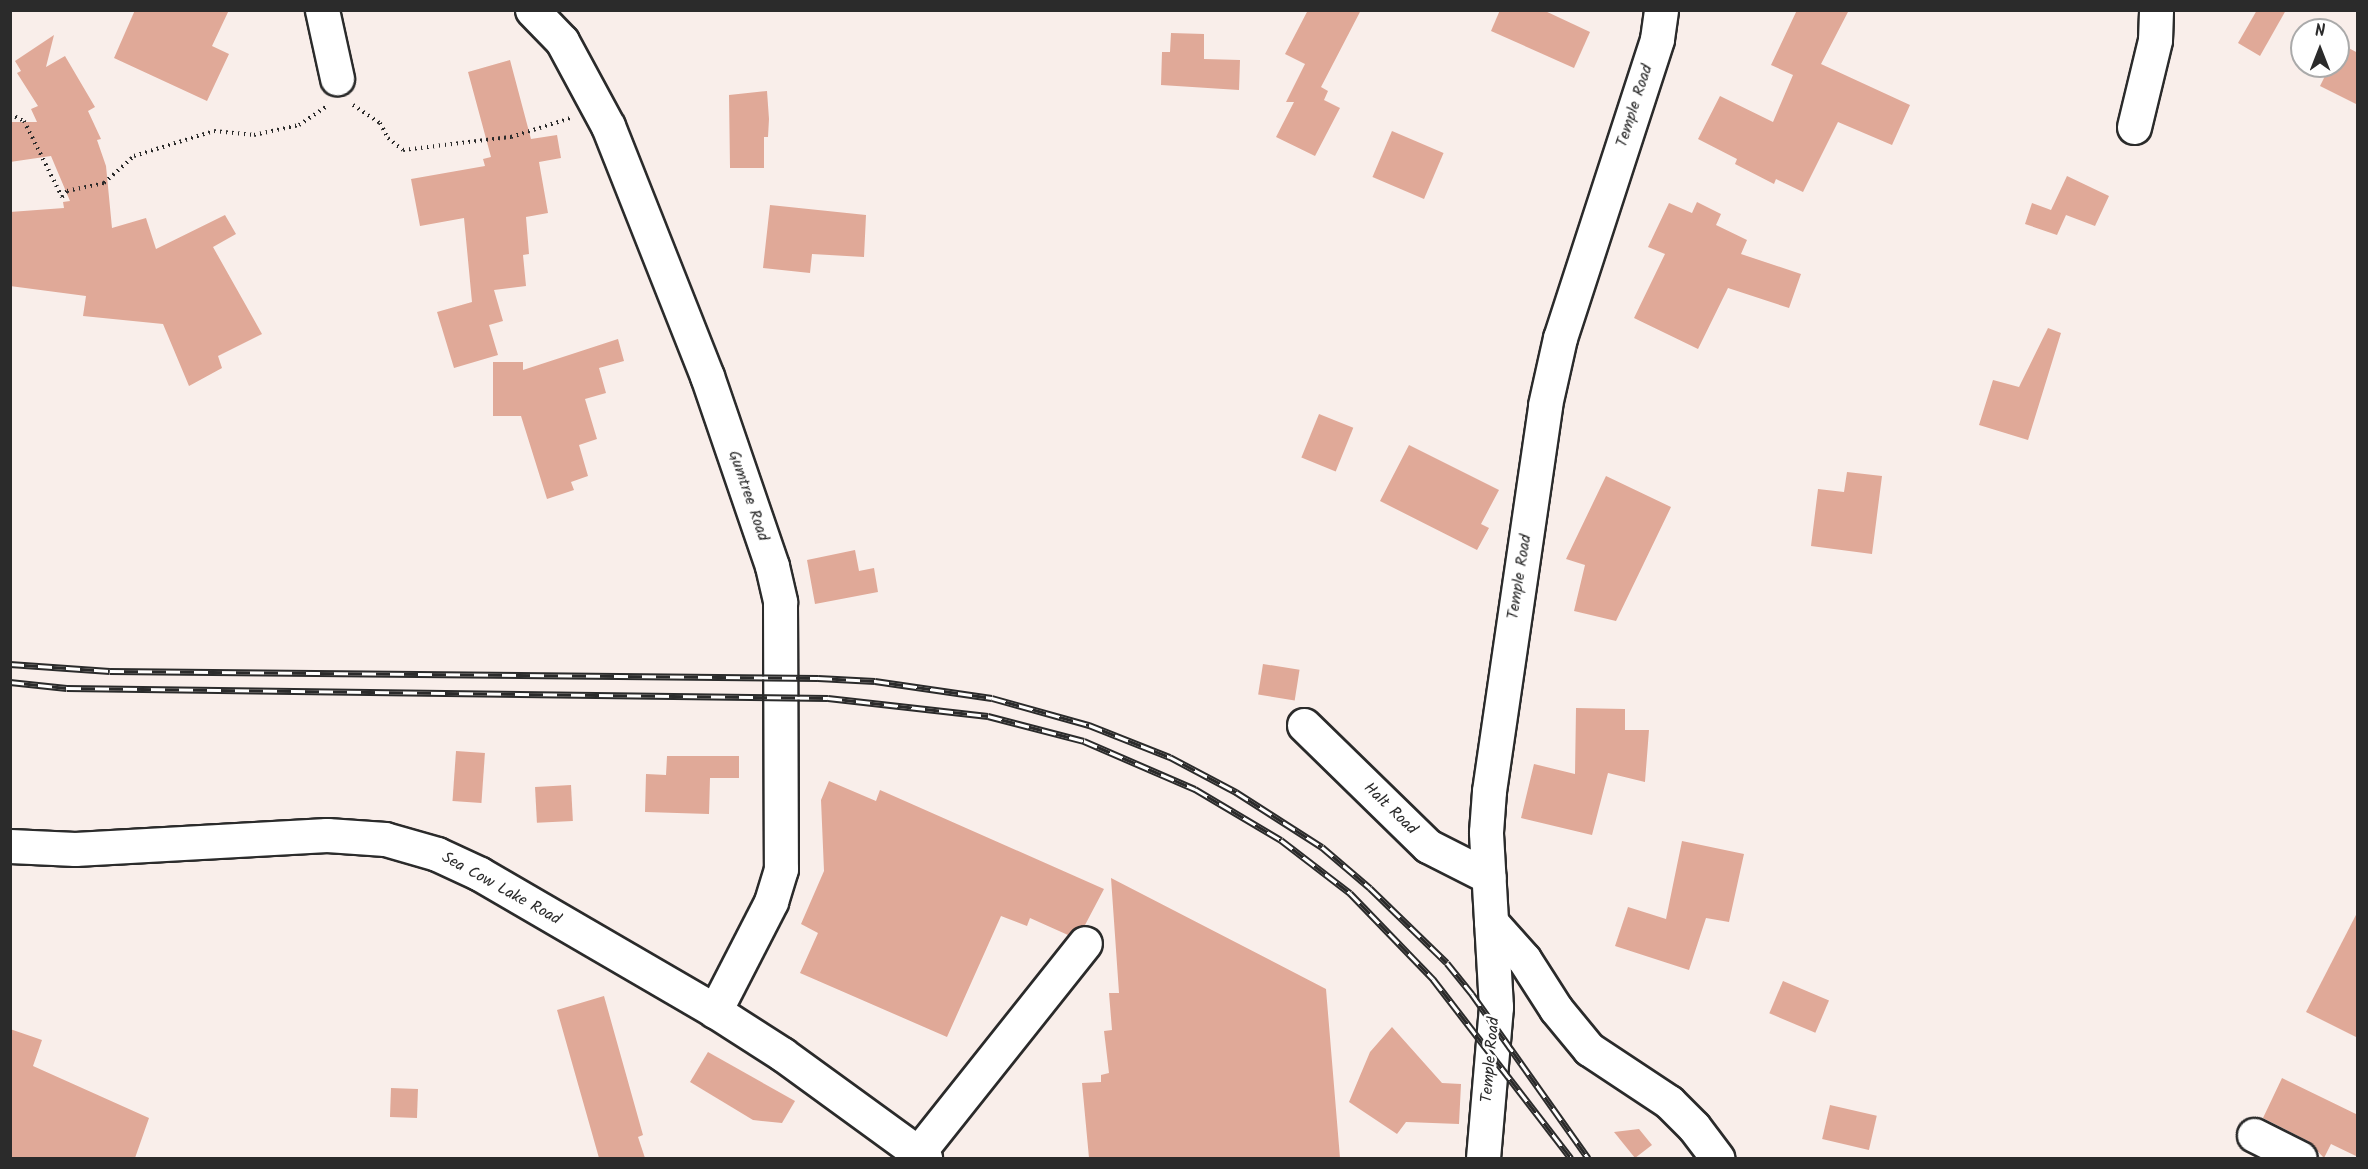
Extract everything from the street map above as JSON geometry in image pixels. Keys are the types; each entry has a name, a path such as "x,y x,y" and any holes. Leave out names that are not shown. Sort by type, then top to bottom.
{"street":[{"path":"322,10 337,78"},
{"name":"Gumtree Road","path":"532,10 562,41 598,103 707,376 772,566 780,602 781,869 771,902 716,1011"},
{"name":"Temple Road","path":"1483,1158 1496,1007 1489,877 1489,791 1545,405 1560,339 1657,39 1661,10"},
{"path":"2134,127 2155,40 2156,10"},
{"name":"Halt Road","path":"1304,725 1428,846 1489,877"},
{"name":"Sea Cow Lake Road","path":"10,846 98,849 327,835 385,839 437,854 480,874 716,1011 782,1054 922,1156"},
{"path":"1491,922 1524,959 1556,1009 1589,1049 1669,1102 1694,1127 1717,1158"},
{"path":"922,1156 1085,943"},
{"path":"2254,1135 2300,1158"}],"path":[{"path":"337,78 354,108 380,123 388,138 403,150 511,137 568,120 598,103"},
{"path":"10,114 24,121 62,197 67,191 104,183 134,156 214,131 254,135 299,125 333,102 337,78"}],"building":[{"path":"135,10 229,10 212,46 229,54 207,101 114,58"},
{"path":"1308,10 1361,10 1321,87 1328,91 1324,100 1340,108 1315,156 1276,137 1294,102 1286,102 1305,64 1285,54"},
{"path":"1500,10 1543,10 1590,32 1574,68 1491,31"},
{"path":"1797,10 1849,10 1821,64 1910,105 1892,145 1838,122 1803,192 1776,179 1774,184 1735,164 1737,159 1698,139 1720,96 1773,122 1793,75 1771,65"},
{"path":"2257,10 2286,10 2260,56 2238,43"},
{"path":"1171,33 1204,34 1204,59 1240,60 1239,90 1161,85 1162,52 1170,52"},
{"path":"54,35 46,67 65,56 95,107 88,111 101,139 97,140 106,166 112,228 146,218 156,249 225,215 236,234 213,247 262,334 218,356 222,368 189,386 163,324 83,316 86,296 10,286 10,212 64,208 63,202 70,201 51,156 10,162 10,122 37,122 31,109 38,106 17,73 21,71 15,61"},
{"path":"2350,49 2358,53 2358,105 2320,86 2324,78 2350,78"},
{"path":"510,60 531,139 557,135 561,158 539,162 548,213 526,217 529,254 523,255 526,286 494,290 503,321 489,325 498,355 454,368 437,312 472,302 464,218 420,226 411,179 485,166 483,159 491,157 468,72"},
{"path":"767,91 769,119 768,137 764,137 764,168 730,168 729,95"},
{"path":"1392,131 1444,153 1424,199 1372,177"},
{"path":"2067,176 2109,196 2095,226 2066,215 2057,235 2025,224 2032,203 2051,210"},
{"path":"1697,202 1721,214 1716,225 1747,240 1741,254 1801,274 1789,308 1728,288 1698,349 1634,318 1665,254 1648,247 1669,203 1692,213"},
{"path":"770,205 866,215 864,257 812,254 810,273 763,268"},
{"path":"2048,328 2061,333 2028,440 1979,425 1993,380 2019,387"},
{"path":"618,339 624,361 599,368 606,393 585,399 597,439 579,445 588,476 571,482 574,490 547,499 521,416 493,416 493,362 523,362 523,370"},
{"path":"1319,414 1353,428 1336,471 1301,458"},
{"path":"1409,445 1499,490 1481,524 1489,528 1477,550 1380,501"},
{"path":"1847,472 1882,476 1872,554 1811,546 1818,489 1844,492"},
{"path":"1606,476 1671,507 1616,621 1574,611 1585,565 1566,559"},
{"path":"855,550 859,571 874,568 878,592 815,604 807,560"},
{"path":"1263,664 1300,670 1295,700 1258,695"},
{"path":"1576,708 1625,709 1625,730 1649,730 1645,782 1608,773 1592,835 1521,818 1534,764 1575,774"},
{"path":"456,751 485,753 481,803 453,801"},
{"path":"667,756 739,756 739,778 710,778 709,814 645,812 646,774 666,775"},
{"path":"829,781 876,801 880,790 1104,889 1085,925 1068,935 1030,918 1027,926 1001,916 947,1037 800,973 818,933 801,924 824,871 821,800"},
{"path":"571,785 573,821 537,823 535,787"},
{"path":"1682,841 1744,854 1729,922 1706,918 1689,970 1615,946 1628,907 1666,919"},
{"path":"1111,878 1326,989 1340,1158 1089,1158 1082,1083 1101,1082 1101,1075 1109,1073 1104,1031 1112,1030 1109,993 1119,993"},
{"path":"2358,911 2358,1038 2306,1012"},
{"path":"1783,981 1829,1001 1815,1033 1769,1013"},
{"path":"604,996 643,1135 638,1137 645,1158 599,1158 557,1010"},
{"path":"1392,1027 1442,1083 1461,1084 1459,1124 1406,1122 1397,1134 1349,1102 1370,1052"},
{"path":"10,1029 42,1040 33,1066 149,1118 135,1158 10,1158"},
{"path":"708,1052 795,1101 782,1123 753,1120 690,1082"},
{"path":"2282,1078 2358,1115 2358,1157 2331,1144 2324,1158 2308,1141 2263,1118"},
{"path":"391,1088 418,1089 417,1118 390,1117"},
{"path":"1830,1105 1877,1116 1869,1150 1822,1139"},
{"path":"1639,1129 1652,1145 1635,1158 1614,1132"}],"railway":[{"path":"10,664 110,671 818,678 875,681 992,698 1089,725 1170,757 1236,792 1322,847 1370,888 1447,963 1472,994 1588,1158"},
{"path":"10,682 67,688 828,698 988,716 1084,741 1195,789 1281,840 1350,893 1433,979 1571,1158"}]}
